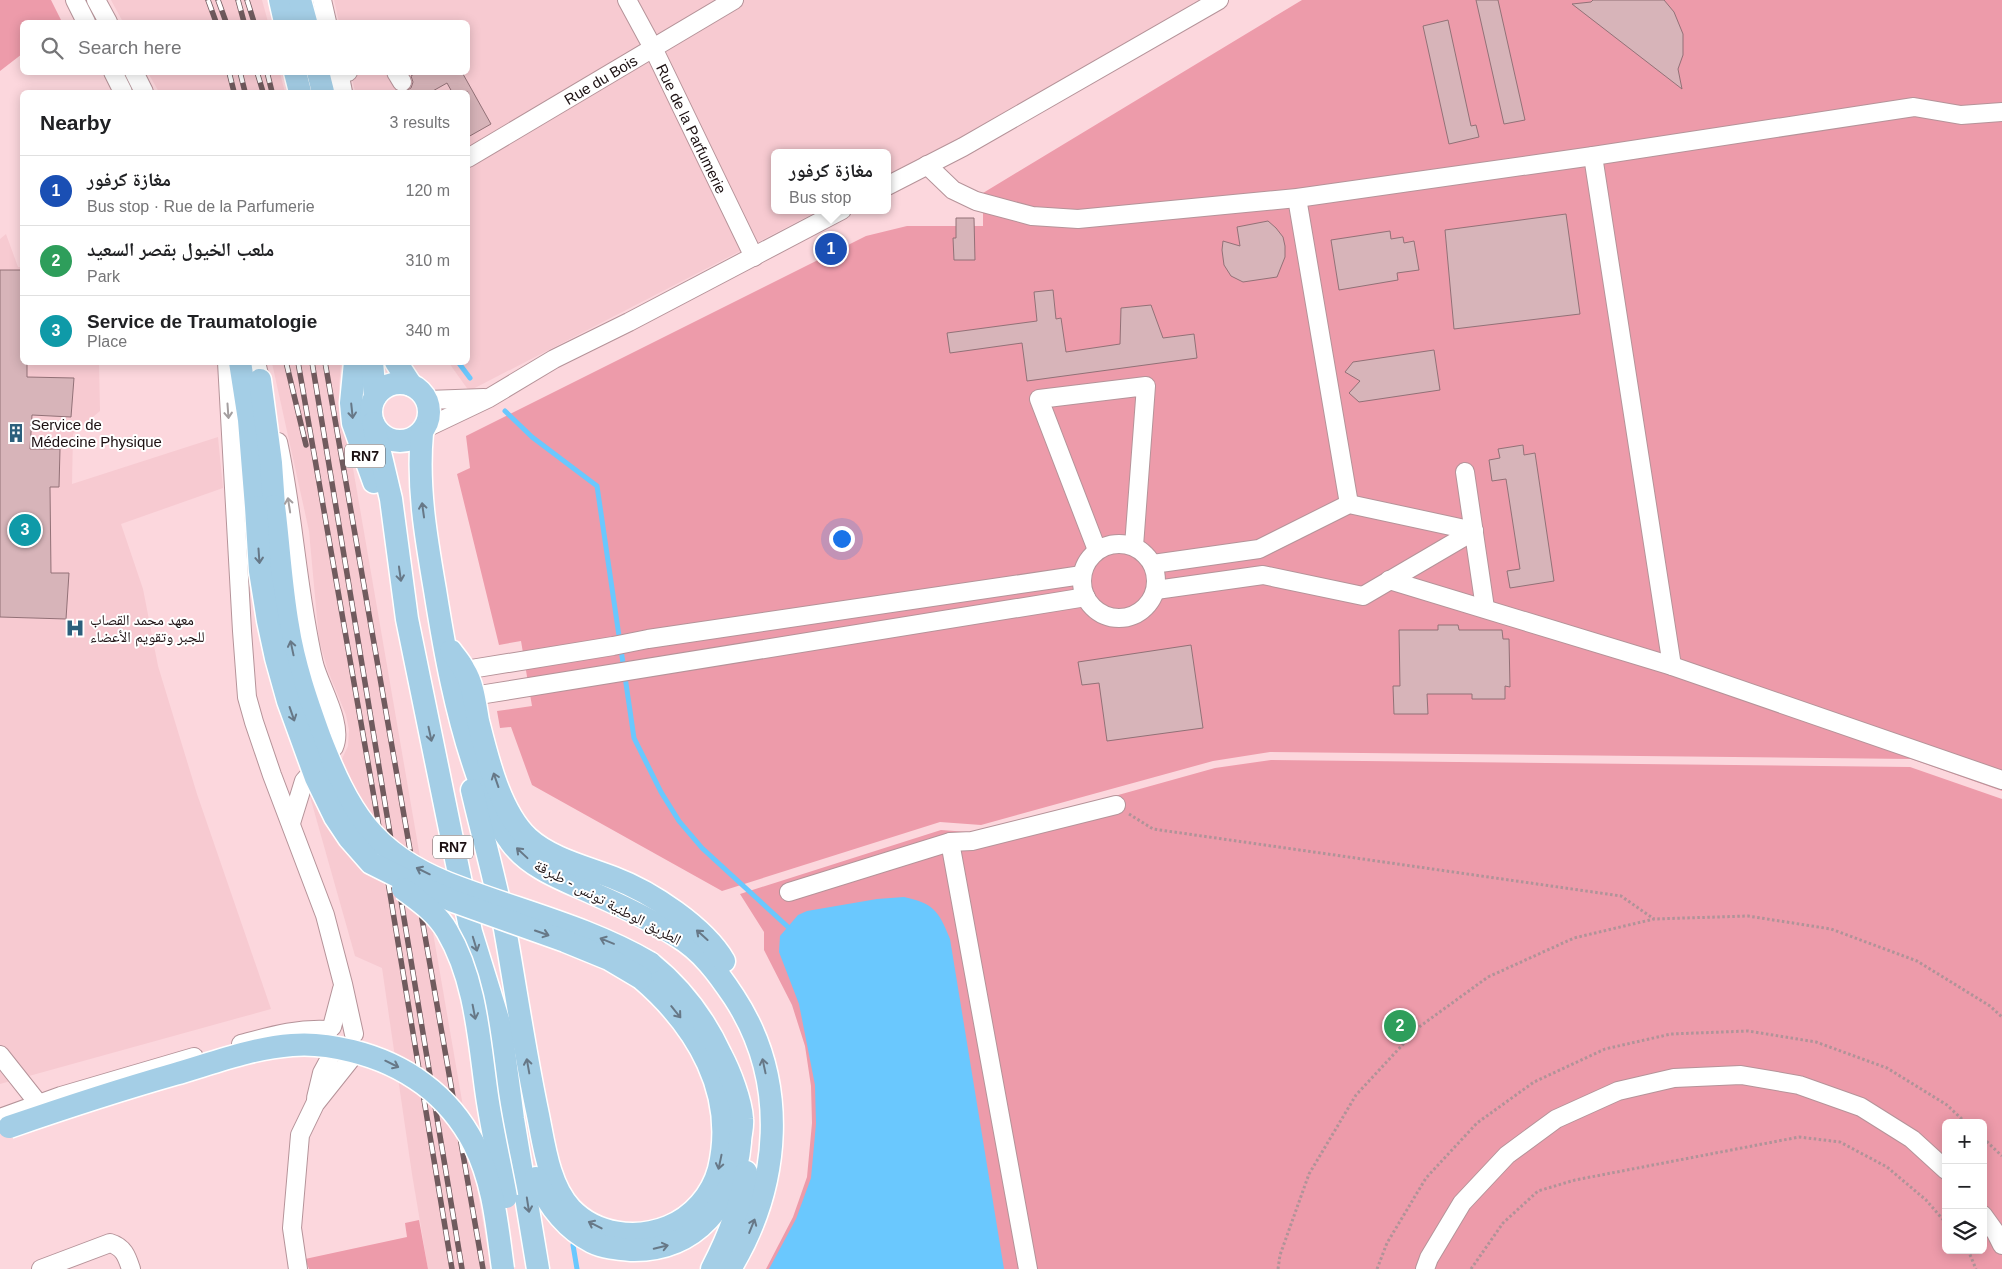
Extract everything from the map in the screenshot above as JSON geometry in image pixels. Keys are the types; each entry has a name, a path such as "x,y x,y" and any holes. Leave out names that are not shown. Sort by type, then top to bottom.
{"main road":[{"path":"280,0 285,20"},
{"path":"300,0 305,20"},
{"path":"296,75 300,90"},
{"path":"240,365 249,420 296,664 308,705 336,780 352,809 368,830 394,854 439,879 581,930 622,947 646,971 700,1047 714,1075 722,1109 724,1131 718,1172 698,1208 678,1223 656,1232 613,1233 592,1224 571,1209 555,1184 548,1164 530,1076 504,928 469,777 462,730"},
{"name":"RN7","path":"355,365 351,403 353,423 396,546"},
{"name":"RN7","path":"372,365 375,398 371,413 391,499 407,619 471,932 501,1029 513,1119 538,1269"},
{"path":"398,365 430,410 424,431"},
{"path":"258,371 271,463 265,506 260,571 268,621 288,701 316,778 335,817 349,838 371,863 434,914 446,929 465,970 477,1025 487,1097 520,1269"},
{"path":"375,398 380,391 393,384 419,392"},
{"name":"RN7","path":"373,423 378,432 391,441 410,441 424,431"},
{"name":"الطريق الوطنية تونس - طبرقة","path":"424,431 420,459 421,498 443,641 462,730 484,793 494,815 510,842 524,856 543,870 643,917 678,937 704,956 721,977 753,1030 764,1062 773,1134 761,1204 744,1246 730,1269"},
{"path":"443,641 465,670 497,784 518,828 543,849 632,885 692,926 719,952 730,973 740,1007"},
{"path":"371,863 436,894 608,959 646,971 680,990 713,1037 731,1074 746,1140 747,1169 743,1192 728,1236 712,1269"},
{"path":"501,1029 520,1100 535,1175 552,1209 569,1227 593,1243 618,1249 662,1248 688,1237 706,1222 720,1206 729,1188 736,1168 742,1119"},
{"path":"2,1129 120,1089 274,1047 313,1044 333,1046 368,1054 388,1062 428,1086 445,1102 464,1126 484,1166 490,1186 504,1269"}],"street":[{"path":"75,0 85,20"},
{"path":"96,0 107,20"},
{"path":"322,0 327,20"},
{"name":"Rue de la Parfumerie","path":"627,0 754,257"},
{"name":"Rue du Bois","path":"470,157 734,0"},
{"path":"891,184 963,147 1219,0"},
{"path":"114,75 122,90"},
{"path":"136,75 143,90"},
{"path":"331,76 342,90"},
{"path":"927,165 953,190 976,201 1032,216 1078,219 1118,217 1297,198 1593,156 1914,107 1961,115 2002,112"},
{"path":"1593,156 1672,666"},
{"path":"1297,198 1349,504"},
{"path":"424,431 489,398 554,358 835,214"},
{"path":"227,365 246,688 254,722 272,775 325,915 358,1048 355,1055 315,1104 300,1135 292,1228 298,1269"},
{"path":"258,371 282,459 308,639 316,671 337,730 337,741 334,747 304,781 291,823"},
{"path":"1097,550 1038,399 1146,386 1134,546"},
{"path":"419,392 489,398"},
{"path":"1465,472 1485,608"},
{"path":"1153,564 1260,549 1349,504 1474,532"},
{"path":"1156,590 1263,575 1363,596 1474,532"},
{"path":"1123,543 1134,546 1145,554 1153,564 1157,576 1156,590 1152,600 1145,609 1133,616 1119,618 1104,615 1094,608 1086,597 1082,586 1082,575 1087,562 1097,550 1110,544 1123,543"},
{"path":"1260,549 1263,575"},
{"path":"465,670 613,646 648,638 1082,575"},
{"path":"1390,580 1672,666 2002,780"},
{"path":"473,696 1086,597"},
{"path":"272,775 304,781"},
{"path":"789,892 950,842 972,841 1116,805"},
{"path":"950,842 1028,1269"},
{"path":"315,1104 325,1055 322,1040 330,1028 343,984"},
{"path":"2,1129 38,1103 105,1082 284,1032 344,1027 354,1034"},
{"path":"2,1129 262,1054 302,1048 325,1055 336,1063 350,1060"},
{"path":"0,1055 38,1103"},
{"path":"1425,1269 1429,1258 1462,1203 1507,1155 1556,1119 1618,1091 1674,1078 1741,1075 1799,1085 1861,1107 1912,1139 1942,1166"},
{"path":"1987,1221 2002,1245"},
{"path":"41,1269 110,1243 117,1245 122,1250 131,1269"}],"path":[{"path":"1116,805 1153,830 1621,896 1654,919"},
{"path":"1278,1269 1280,1255 1309,1174 1356,1095 1419,1027 1488,977 1574,938 1654,919 1748,916 1830,929 1917,961 1990,1006 2002,1017"},
{"path":"1471,1269 1503,1223 1538,1191 1575,1180 1799,1137 1840,1142 1888,1167 1926,1200 1942,1218"},
{"path":"1987,1142 2002,1156"},
{"path":"1970,1254 1976,1269"}],"shaded area":[{"path":"0,0 51,0 61,20 20,20 20,56 0,71"},
{"path":"111,0 262,0 267,20 122,20"},
{"path":"334,0 1205,0 1084,74 891,174 891,149 771,149 771,214 812,214 469,391 450,365 470,365 470,90 355,90 351,75 470,75 470,20 339,20"},
{"path":"1302,0 2002,0 2002,791 1911,759 1270,752 1213,761 981,825 940,822 722,891 532,785 511,727 500,728 497,711 532,706 521,641 499,645 457,474 470,468 466,436 866,236 907,226 983,226 983,193"},
{"path":"149,75 281,75 284,90 158,90"},
{"name":"معهد محمد القصاب للجبر وتقويم الأعضاء","path":"6,234 18,267 20,267 20,365 99,365 100,411 73,434 72,484 218,437 223,488 121,524 143,589 158,666 197,794 271,1009 0,1084 0,239"},
{"path":"272,365 341,365 339,387 491,1269 428,1269 382,968 355,956 309,793 342,759 348,746 349,730 346,715 328,671 319,640 309,531"},
{"path":"1271,760 1910,767 2002,799 2002,1269 766,1269 793,1217 807,1177 812,1123 811,1086 805,1046 792,1005 764,950 764,932 740,894 941,830 982,833 1215,768"},
{"path":"419,1220 428,1269 309,1269 305,1259 407,1237 405,1223"}],"water":[{"path":"904,897 922,902 934,910 942,921 950,939 1004,1269 769,1269 796,1219 811,1178 816,1124 815,1085 799,1004 779,952 780,936 798,915 807,911 877,899"}],"building":[{"path":"1476,0 1498,0 1525,120 1504,124"},
{"path":"1593,0 1664,0 1674,12 1683,34 1683,55 1678,69 1682,89 1572,4 1591,2"},
{"path":"1448,20 1471,126 1476,125 1479,137 1449,144 1423,26"},
{"path":"464,75 491,124 470,136 470,90 451,90 447,83 435,90 407,90 411,88 413,82 411,76"},
{"path":"1566,214 1580,314 1454,329 1445,230"},
{"path":"956,218 974,218 975,260 954,260 953,238 956,238"},
{"path":"1268,221 1283,237 1285,246 1285,257 1277,277 1243,282 1231,276 1224,265 1223,241 1240,246 1237,227"},
{"path":"1390,231 1391,239 1403,237 1404,243 1414,241 1419,270 1397,273 1398,280 1339,290 1331,240"},
{"path":"0,270 20,270 20,365 27,365 27,377 74,378 71,417 32,415 30,449 60,449 59,487 50,487 51,573 69,573 66,619 0,617"},
{"path":"1053,290 1056,319 1061,318 1066,352 1120,344 1121,308 1151,305 1163,338 1194,334 1197,358 1027,381 1022,343 950,353 947,333 1037,321 1034,292"},
{"path":"1434,350 1440,390 1359,402 1349,393 1360,381 1345,372 1353,362"},
{"path":"1523,445 1524,455 1535,453 1554,581 1510,588 1507,571 1520,569 1506,479 1492,481 1489,460 1500,458 1498,449"},
{"path":"1438,625 1458,625 1459,630 1502,630 1503,639 1509,639 1510,687 1505,686 1505,699 1472,699 1472,694 1427,694 1428,714 1394,714 1393,686 1400,686 1399,630 1438,630"},
{"path":"1191,645 1203,728 1107,741 1099,683 1082,685 1078,662"}],"waterway":[{"path":"460,365 470,378"},
{"path":"505,411 532,437 597,486 634,738 661,792 679,821 702,848 788,927"},
{"path":"573,1245 577,1269"}],"railway":[{"path":"208,0 215,20"},
{"path":"218,0 225,20"},
{"path":"238,0 243,20"},
{"path":"247,0 253,20"},
{"path":"230,75 234,90"},
{"path":"241,75 244,90"},
{"path":"258,75 262,90"},
{"path":"268,75 272,90"},
{"path":"287,365 306,445"},
{"path":"299,365 375,803 452,1269"},
{"path":"312,365 462,1269"},
{"path":"326,365 483,1269"}],"place":[{"name":"مغازة كرفور","path":"831,249"},
{"name":"Service de Médecine Physique","path":"16,433"},
{"name":"Service de Traumatologie","path":"25,530"},
{"name":"معهد محمد القصاب للجبر وتقويم الأعضاء","path":"75,628"},
{"name":"ملعب الخيول بقصر السعيد","path":"1400,1026"}]}
